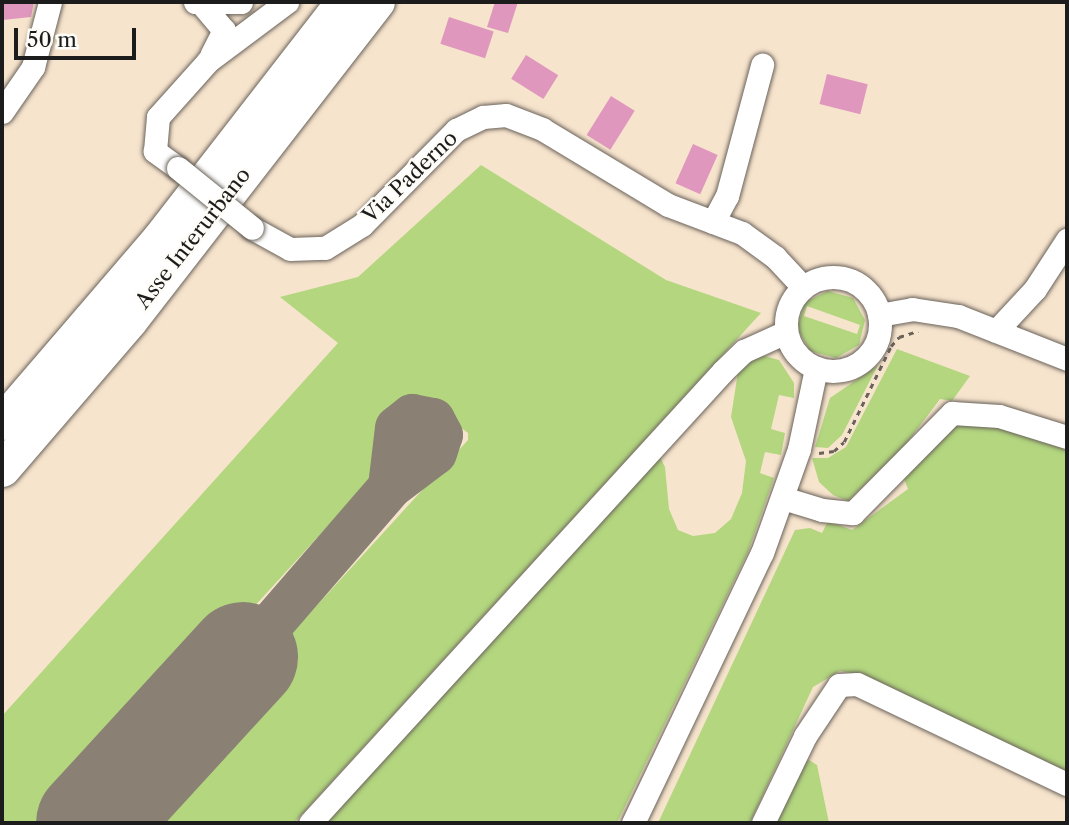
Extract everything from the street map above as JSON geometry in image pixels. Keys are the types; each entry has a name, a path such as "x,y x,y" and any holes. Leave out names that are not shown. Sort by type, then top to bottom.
{"highway":[{"name":"Asse Interurbano","path":"2,422 159,239 343,2"},
{"name":"Asse Interurbano","path":"2,469 130,320 377,2"}],"street":[{"path":"2,112 33,67 50,2"},
{"name":"Via Paderno","path":"195,2 240,2"},
{"name":"Via Paderno","path":"208,61 240,2"},
{"name":"Via Paderno","path":"288,2 263,9 208,61 158,117 155,151 253,228 290,249 325,248 362,225 456,130 483,117 506,116 542,129 668,205 742,233 775,257 803,287"},
{"path":"201,3 223,30"},
{"path":"713,222 727,197 762,65"},
{"path":"996,331 1035,289 1067,240"},
{"path":"820,277 849,279 872,297 879,315 878,339 867,357 845,370 816,368 794,353 786,331 788,307 803,287 820,277"},
{"path":"879,315 912,309 938,312 1067,359"},
{"path":"310,823 723,371 744,351 786,331"},
{"path":"634,823 751,581 799,449 816,368"},
{"path":"783,498 821,510 853,513 952,412 999,416 1067,437"},
{"path":"763,823 805,736 839,685 857,684 1067,784"}],"path":[{"path":"799,449 825,454 844,442 891,346 899,337 922,330"}],"green space":[{"path":"481,165 666,280 761,313 294,823 118,823 468,440 468,433 427,403 407,399 383,414 376,435 384,460 380,469 56,823 2,823 2,716 338,343 280,297 358,277"},
{"path":"828,291 853,298 865,320 859,345 836,358 810,351 797,328 805,302","holes":["807,306 860,325 857,334 804,316"]},
{"path":"897,349 970,376 952,401 940,399 906,444 848,501 833,495 819,482 812,458 828,458 846,447"},
{"path":"758,354 779,360 794,383 794,398 779,395 771,429 785,433 781,455 765,452 760,473 774,478 748,552 617,823 317,823 650,459 660,457 665,467 669,509 678,530 693,536 715,533 731,519 742,493 746,461 731,417 738,372 748,356"},
{"path":"878,365 842,435 828,448 815,447 830,398"},
{"path":"985,422 1067,445 1067,772 863,675 840,671 813,687 750,823 658,823 795,530 810,528 822,533 828,521 852,530 908,489 903,476 941,437 956,426"},
{"path":"809,760 817,765 829,823 773,823 803,763"}],"building":[{"path":"2,2 34,2 31,17 3,20"},
{"path":"495,2 518,2 508,33 487,27"},
{"path":"449,17 494,32 485,58 440,44"},
{"path":"526,55 558,75 543,99 511,79"},
{"path":"827,74 868,84 860,114 820,104"},
{"path":"611,96 635,111 610,150 587,135"},
{"path":"693,144 718,155 700,194 676,183"}],"taxiway":[{"path":"243,657 390,487 435,453 441,435 433,420 412,416 397,428 390,487"}],"runway":[{"path":"91,823 243,657"}]}
